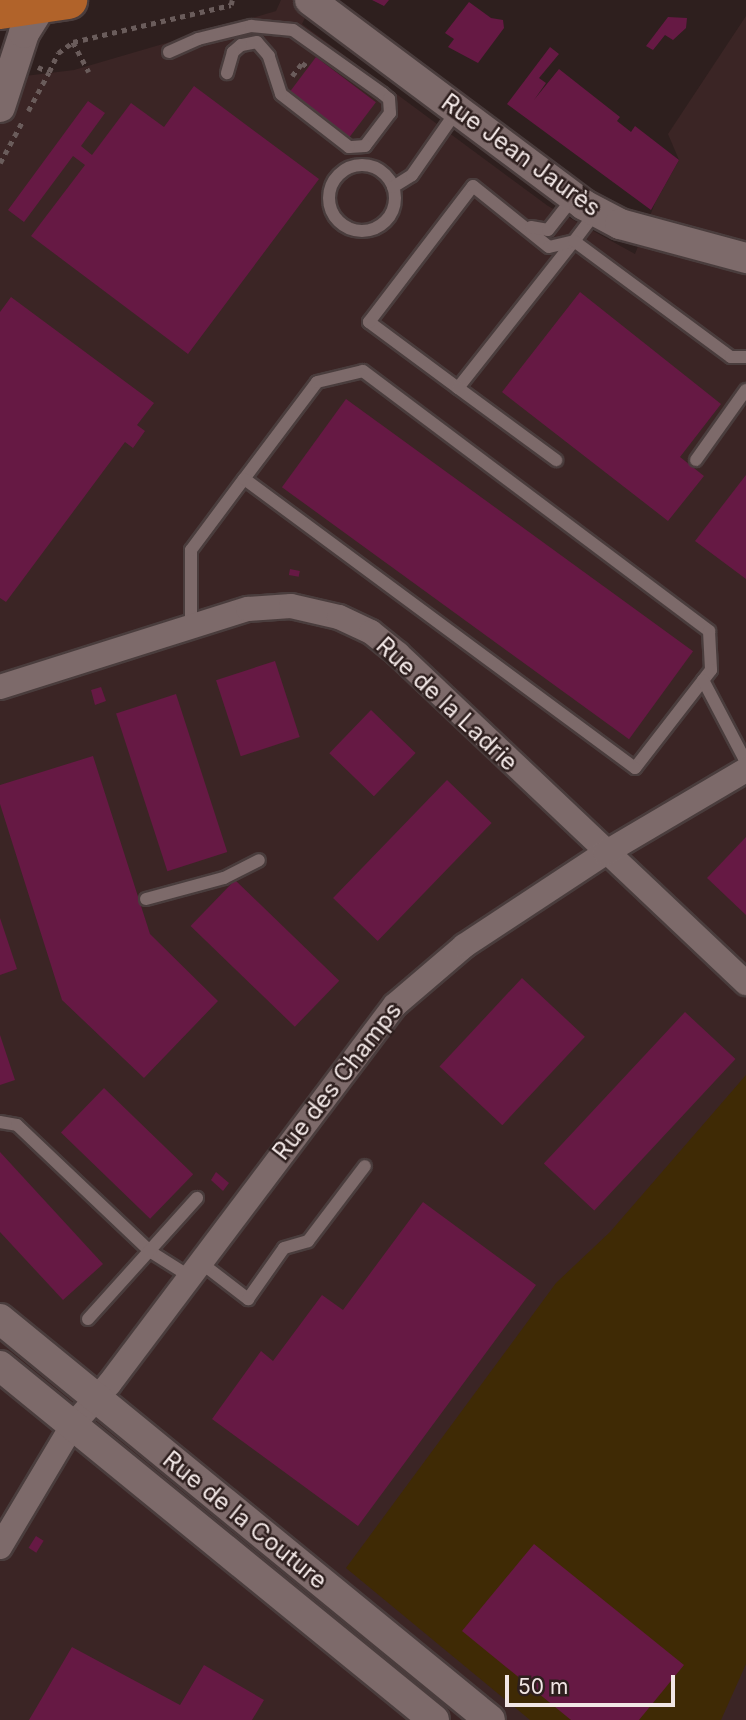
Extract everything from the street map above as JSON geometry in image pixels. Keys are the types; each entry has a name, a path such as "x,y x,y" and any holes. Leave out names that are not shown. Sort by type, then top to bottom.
{"main road":[{"path":"0,10 54,3"}],"street":[{"name":"Rue Jean Jaurès","path":"310,0 584,205 632,227 746,258"},
{"name":"Rue Jean Jaurès","path":"330,0 387,55"},
{"path":"0,107 24,33 54,3"},
{"name":"Rue de la Ladrie","path":"0,687 191,626 270,605 315,611 363,628 398,654 605,853 746,982"},
{"name":"Rue des Champs","path":"0,1547 72,1426 96,1400 394,1005 447,958 605,853 746,770"},
{"name":"Rue de la Couture","path":"0,1319 490,1720"},
{"name":"Rue de la Couture","path":"0,1366 434,1720"}],"lane":[{"path":"169,52 198,39 251,26 293,30 389,99 390,113 365,146 349,147 281,94 269,56 257,42 233,52 227,73"},
{"path":"393,187 412,175 458,109"},
{"path":"351,166 373,166 393,187 391,214 375,229 356,231 337,221 328,202 330,185 351,166"},
{"path":"556,460 369,322 473,186 550,247 574,241"},
{"path":"524,224 542,232 584,205"},
{"path":"458,388 574,241 584,205"},
{"path":"574,241 731,357 746,357"},
{"path":"191,626 191,551 244,479 317,382 363,371 709,631 710,670 635,768 244,479"},
{"path":"696,460 746,390"},
{"path":"703,680 746,762"},
{"path":"146,899 223,878 259,860"},
{"path":"0,1122 17,1125 151,1252 195,1269 248,1299 284,1248 308,1241 365,1166"},
{"path":"88,1319 197,1198"}],"path":[{"path":"30,64 49,72 58,53 73,42 231,5 232,0"},
{"path":"73,42 89,72"}],"shaded area":[{"path":"281,0 314,0 302,24 548,206 635,254 655,203 679,160 668,134 746,16 746,1720 0,1720 0,79 74,70 276,11"},
{"path":"746,1075 746,1664 721,1720 530,1720 346,1568 556,1283 610,1232"}],"building":[{"path":"372,0 389,0 384,6"},
{"path":"469,2 491,18 503,20 504,28 478,63 448,47 454,39 445,33"},
{"path":"668,17 687,18 686,28 673,40 665,35 653,50 646,46"},
{"path":"550,47 559,54 539,78 546,83 534,100 559,69 620,117 617,121 631,132 635,126 679,160 651,210 507,104"},
{"path":"316,57 376,102 349,138 289,93"},
{"path":"194,86 319,179 188,354 31,236 85,165 73,156 24,222 8,210 88,101 105,113 81,146 92,155 131,103 164,127"},
{"path":"580,292 721,404 680,457 704,476 668,521 502,392"},
{"path":"11,297 154,403 137,425 145,431 133,448 125,442 6,602 0,598 0,312"},
{"path":"346,399 693,651 629,739 282,487"},
{"path":"746,475 746,579 695,541"},
{"path":"290,569 300,571 299,577 289,575"},
{"path":"275,661 300,737 241,756 216,680"},
{"path":"101,687 106,701 95,705 91,690"},
{"path":"176,694 227,852 167,871 116,713"},
{"path":"371,710 416,753 374,796 329,753"},
{"path":"93,756 150,934 218,1001 144,1078 62,1000 0,804 0,785"},
{"path":"447,780 492,823 378,941 333,898"},
{"path":"746,837 746,915 707,878"},
{"path":"235,880 339,981 295,1027 191,926"},
{"path":"0,918 17,969 0,975"},
{"path":"522,978 585,1037 502,1125 439,1066"},
{"path":"685,1012 735,1059 594,1210 544,1163"},
{"path":"0,1035 15,1080 0,1085"},
{"path":"104,1088 193,1174 150,1219 61,1133"},
{"path":"0,1152 103,1264 63,1300 0,1232"},
{"path":"216,1172 229,1183 223,1191 211,1180"},
{"path":"423,1202 536,1285 358,1526 212,1419 261,1351 273,1361 322,1295 343,1310"},
{"path":"36,1536 44,1541 36,1553 29,1548"},
{"path":"534,1544 684,1665 639,1720 571,1720 462,1631"},
{"path":"72,1647 180,1705 204,1665 264,1700 252,1720 29,1720"}]}
